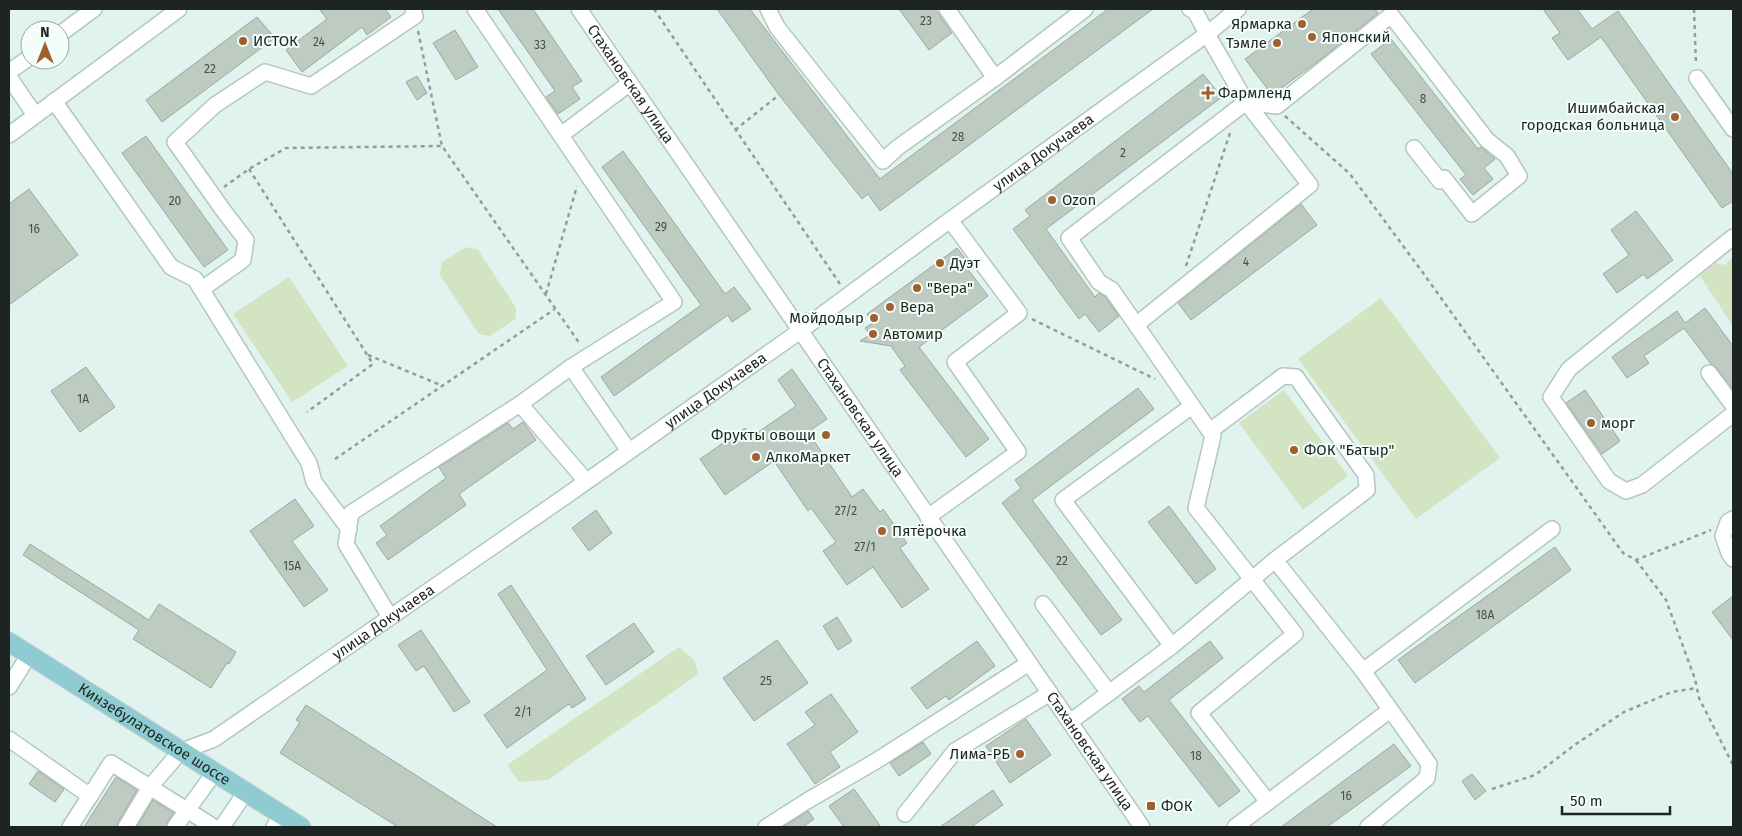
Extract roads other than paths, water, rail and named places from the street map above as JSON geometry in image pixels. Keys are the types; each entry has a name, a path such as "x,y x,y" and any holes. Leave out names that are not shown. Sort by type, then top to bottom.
{"main road":[{"name":"Кинзебулатовское шоссе","path":"9,642 245,793 278,822 301,827"}],"street":[{"path":"70,27 94,9"},
{"path":"9,135 179,9"},
{"path":"390,617 346,544 351,514 520,404 571,367 674,302 475,9"},
{"name":"Стахановская улица","path":"579,9 1142,827"},
{"path":"947,9 996,78"},
{"path":"772,10 777,27 883,161 898,148 996,78 1085,9"},
{"path":"1136,325 1310,185 1242,105 1195,11 1190,9"},
{"name":"улица Докучаева","path":"180,752 214,739 800,331 1238,9"},
{"path":"202,289 243,260 246,240 175,142 215,104 266,72 311,86 414,12"},
{"path":"1268,802 1199,712 1295,634 1196,508 1213,436 1112,290 1099,282 1069,238 1242,105 1278,106 1389,12 1487,140 1507,156 1520,176 1472,214 1444,178 1440,181 1414,148"},
{"path":"9,72 20,64"},
{"path":"9,77 35,115"},
{"path":"1697,78 1733,130"},
{"path":"561,135 630,83"},
{"path":"54,101 171,267 195,279 202,289 308,463 314,482 349,529"},
{"path":"928,517 1018,452 955,362 1019,312 950,220"},
{"path":"1733,236 1570,370 1551,397 1609,481 1626,491 1642,485 1733,414"},
{"path":"571,367 629,451"},
{"path":"1708,373 1733,405"},
{"path":"1070,722 1172,646 1275,560 1367,490 1366,475 1296,377 1283,376 1210,431"},
{"path":"520,404 586,481"},
{"path":"1172,646 1063,500 1192,406"},
{"path":"1731,521 1723,536 1733,559"},
{"path":"1363,672 1552,529"},
{"path":"1275,560 1363,672 1429,764 1428,778 1368,827"},
{"path":"1043,604 1109,693"},
{"path":"9,687 29,655"},
{"path":"766,827 807,800 884,756 1029,663"},
{"path":"906,814 955,751 1050,693"},
{"path":"1235,827 1390,710"},
{"path":"9,739 90,796"},
{"path":"126,827 150,787 180,752"},
{"path":"70,827 111,763 214,827"},
{"path":"175,827 214,773"},
{"path":"222,827 245,793"}],"place":[{"name":"Ярмарка","path":"1302,24"},
{"name":"Японский","path":"1312,37"},
{"name":"ИСТОК","path":"243,41"},
{"name":"Тэмле","path":"1277,43"},
{"name":"Фармленд","path":"1208,93"},
{"name":"Ишимбайская городская больница","path":"1675,117"},
{"name":"Ozon","path":"1052,200"},
{"name":"Дуэт","path":"940,263"},
{"name":"\"Вера\"","path":"917,288"},
{"name":"Вера","path":"890,307"},
{"name":"Мойдодыр","path":"874,318"},
{"name":"Автомир","path":"873,334"},
{"name":"морг","path":"1591,423"},
{"name":"Фрукты овощи","path":"826,435"},
{"name":"ФОК \"Батыр\"","path":"1294,450"},
{"name":"АлкоМаркет","path":"756,457"},
{"name":"Пятёрочка","path":"882,531"},
{"name":"Лима-РБ","path":"1020,754"},
{"name":"ФОК","path":"1151,806"}]}
